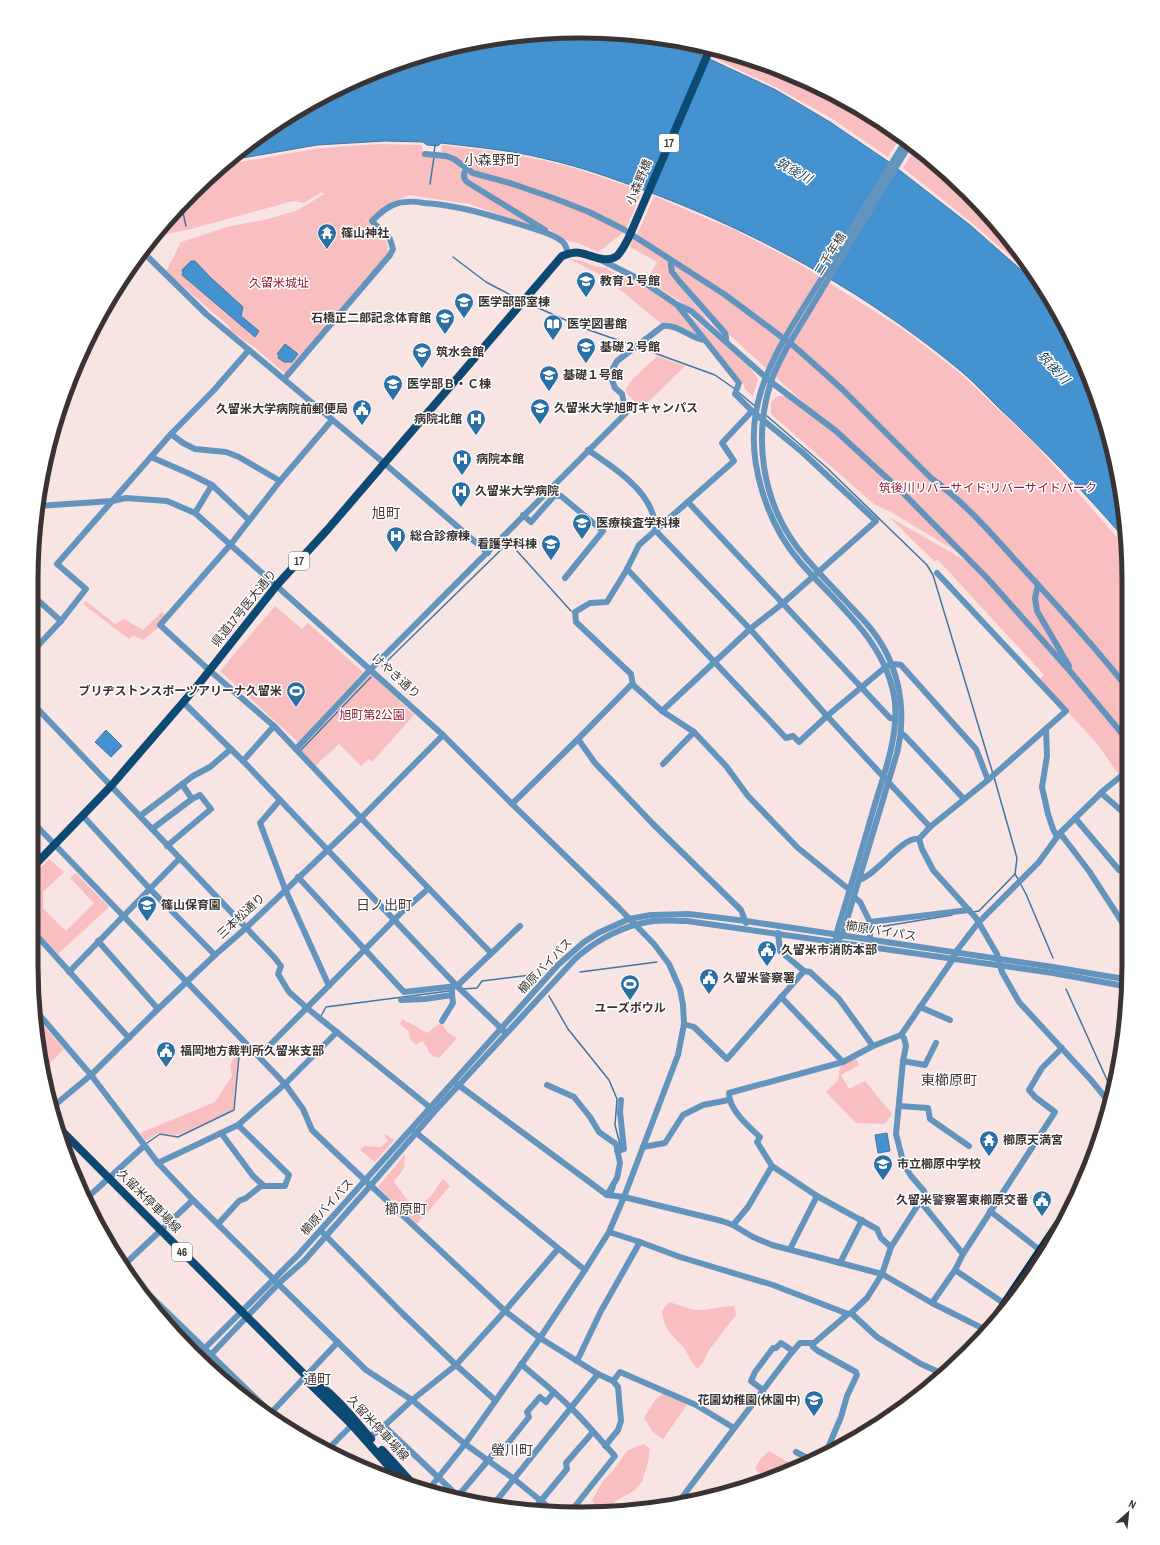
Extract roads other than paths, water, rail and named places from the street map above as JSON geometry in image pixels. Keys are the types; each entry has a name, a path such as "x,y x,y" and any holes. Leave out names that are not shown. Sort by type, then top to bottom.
{"main road":[{"name":"小森野橋","path":"600,259 608,259 616,256 623,248 629,237 708,53"},
{"name":"17","path":"568,254 579,252 600,259"},
{"name":"県道17号医大通り","path":"38,862 111,786 184,702 277,585 328,529 562,256 568,254"},
{"name":"久留米停車場線","path":"66,1136 306,1376 316,1381 408,1479"},
{"name":"久留米停車場線","path":"368,1438 397,1475"}],"street":[{"name":"二千年橋","path":"769,378 792,326 903,145"},
{"name":"二千年橋","path":"769,378 797,329 907,148"},
{"path":"425,154 438,155 454,159 473,173 513,184 589,212 623,229 724,294 795,347 842,389 931,478 947,490 1004,547 1091,644 1122,682"},
{"path":"466,169 463,175 467,182 549,232 565,244 568,254"},
{"path":"284,379 390,255 393,249 390,239 372,221 382,211 394,204 405,202 457,207 500,218 553,236"},
{"path":"146,255 206,314 488,552"},
{"path":"600,259 639,279 676,304 691,311 769,378 836,431 900,490 968,558 1074,676 1122,734"},
{"path":"672,261 672,272 689,294 724,333 726,341"},
{"path":"662,711 750,629 782,604 876,521 802,452 740,400 736,390 739,383 676,304"},
{"path":"296,749 371,669 626,413 622,394 615,388 612,380 612,370 617,360 663,326 680,329 698,339 704,340"},
{"path":"38,646 61,621 86,589 57,564 171,434 214,390 249,350"},
{"path":"769,378 759,398 754,433 761,489 779,532 790,550 816,574 877,637 889,665 901,703 902,734 854,897 836,942"},
{"path":"769,378 763,418 762,453 768,488 785,529 816,574"},
{"path":"752,411 722,443 734,461 639,545 627,569 607,602 590,603 575,612 576,622 631,674 633,685 662,711 694,732 726,766 748,796 798,848 846,887 850,888"},
{"path":"332,420 280,481 230,544 160,623 163,628 209,670 274,726 360,818 491,953"},
{"path":"171,434 183,443 195,448 226,452 239,457 280,481"},
{"path":"588,450 621,474 642,494 653,514 656,531 750,629 827,716 930,827"},
{"path":"151,457 212,485 249,520"},
{"path":"196,513 212,485"},
{"path":"523,515 531,522 554,496 561,496 602,532 566,578"},
{"name":"けやき通り","path":"43,506 112,501 126,498 167,501 196,513 444,735 661,952 675,975 680,989 684,1024 678,1055 624,1197 609,1232 540,1338 465,1444 432,1486"},
{"path":"688,502 890,718 895,719"},
{"path":"627,569 786,738 793,736 799,742 827,716 889,665 900,665 976,748 991,777"},
{"path":"859,880 868,876 906,842 917,838 919,839 930,827 991,777 1066,711 937,573"},
{"path":"1038,584 1035,598 1038,611 1055,639 1074,676"},
{"path":"38,600 61,621"},
{"path":"839,935 850,888 892,745 895,719 889,665"},
{"path":"512,804 578,740 632,684 633,685"},
{"path":"184,702 244,761 455,986 504,1031"},
{"path":"38,709 179,859 274,956 281,966 278,974 289,992 433,1109"},
{"path":"244,761 274,726"},
{"path":"1046,730 1047,756 1042,787 1053,829 1089,871 1122,922"},
{"path":"663,764 694,732"},
{"path":"902,734 906,736 964,799"},
{"name":"三本松通り","path":"56,1104 91,1075 187,981 246,928 444,735"},
{"path":"578,740 595,763 653,824 741,910 746,921 746,929"},
{"path":"140,816 182,784 210,767 231,749"},
{"path":"891,1247 881,1238 877,1229 817,1196 772,1166 757,1142 760,1137 746,1124 729,1100 729,1093 843,1062 873,1046 901,1035 977,920 1039,862 1059,835 1101,793 1122,776"},
{"path":"182,784 192,799"},
{"path":"1101,793 1122,811"},
{"path":"152,829 192,799 200,795 211,809 167,846"},
{"path":"280,800 260,823 286,889 329,986"},
{"path":"83,816 149,888 215,955"},
{"path":"1076,818 1119,870"},
{"path":"38,827 286,1084 303,1109 312,1130 505,1311 540,1338 598,1374 613,1381 618,1387 621,1421 618,1430 605,1446"},
{"path":"919,839 922,849 933,870 977,920 998,959 1002,972 1019,1002 1106,1098"},
{"path":"68,972 179,859"},
{"path":"298,877 404,992 455,986"},
{"path":"259,1056 395,921 404,910 428,889"},
{"path":"854,897 860,902 870,922 870,940"},
{"path":"870,922 969,910"},
{"name":"櫛原バイパス","path":"276,1281 304,1261 371,1186 433,1109 504,1031 570,953 598,933 629,919 651,915 689,914 870,940 1000,966 1053,970"},
{"name":"櫛原バイパス","path":"504,1031 587,948 600,940 635,925 653,921 687,921 836,942 954,956 998,959 1121,985"},
{"path":"442,1021 453,1003 452,994 455,986 520,926"},
{"path":"778,933 780,951 804,971 810,972 839,999 873,1046"},
{"path":"38,937 129,1038"},
{"path":"98,941 158,1009"},
{"path":"684,1024 694,1027 727,1059 804,971"},
{"name":"櫛原バイパス","path":"1069,973 1122,979"},
{"path":"400,1000 425,999 452,994"},
{"path":"781,997 843,1062"},
{"path":"920,1007 950,1020"},
{"path":"41,1016 91,1075 144,1146 158,1162 193,1200 366,1370 412,1400 465,1444 514,1479 548,1506"},
{"path":"158,1162 238,1125 286,1084 337,1032"},
{"path":"682,1498 800,1343 812,1343 850,1314 867,1298 882,1274 891,1247 925,1194 904,1164 896,1134 903,1061 906,1046 904,1038 901,1035"},
{"path":"903,1061 925,1065 936,1043"},
{"path":"932,1303 955,1270 963,1254 990,1211 1055,1112 1035,1097 1029,1090 1042,1068 1062,1048"},
{"path":"456,1084 607,1195 624,1197 722,1221 733,1225 772,1246 790,1249 870,1272 882,1274 981,1329"},
{"path":"547,1085 574,1097 590,1116 599,1132 616,1144 620,1163 617,1178 607,1195"},
{"path":"617,1151 624,1149 620,1112 621,1100"},
{"path":"643,1147 665,1143 683,1115 703,1105 729,1100"},
{"path":"899,1106 928,1108 930,1119 969,1146"},
{"path":"218,1224 239,1201 263,1186 284,1186 289,1176 238,1125"},
{"path":"414,1131 585,1270"},
{"name":"櫛原バイパス","path":"207,1358 244,1314 276,1281 366,1180 414,1131"},
{"path":"221,1133 253,1176 263,1186"},
{"path":"90,1196 144,1146"},
{"path":"733,1225 748,1207 772,1166"},
{"path":"790,1249 817,1196"},
{"path":"127,1263 193,1200"},
{"path":"920,1202 963,1254"},
{"path":"990,1211 1040,1250"},
{"path":"840,1263 862,1220"},
{"path":"321,1230 386,1298 495,1400"},
{"path":"609,1232 680,1257 773,1285 850,1314 877,1337 921,1364 938,1371"},
{"path":"577,1361 601,1311 640,1242"},
{"path":"368,1438 456,1365 558,1249"},
{"path":"955,1270 1003,1303"},
{"path":"153,1299 253,1397"},
{"name":"櫛原バイパス","path":"201,1352 244,1314"},
{"path":"273,1411 338,1342"},
{"path":"763,1390 751,1381 773,1348 776,1348 782,1343 793,1351"},
{"path":"812,1343 813,1347 818,1351 856,1372 857,1375 847,1396 841,1417 829,1446"},
{"path":"521,1364 571,1407 615,1456 575,1507"},
{"path":"613,1381 620,1372 696,1404 734,1428"},
{"path":"497,1500 598,1374"},
{"path":"462,1494 501,1444 505,1447 529,1417 527,1412 540,1397 546,1402 554,1392"},
{"path":"331,1446 354,1423"},
{"path":"384,1426 453,1492"},
{"path":"537,1505 567,1469 566,1463 593,1432"},
{"path":"796,1452 806,1457"}],"water":[{"name":"筑後川","path":"580,38 615,39 680,47 701,55 776,90 830,122 889,162 970,225 1030,278 1066,340 1081,373 1093,406 1104,440 1112,474 1120,533 1079,488 1032,440 977,386 928,345 893,319 819,272 742,232 662,197 618,180 588,170 530,155 441,143 438,146 427,145 423,142 385,141 317,145 240,158 279,129 309,111 340,94 373,79 440,56 474,48 509,43 545,39"},
{"path":"191,261 195,261 243,307 241,316 259,331 255,337 182,275 182,270"},
{"path":"285,344 298,354 292,362 284,362 278,358 279,355 277,354"},
{"path":"106,730 122,746 111,757 95,742"},
{"path":"887,1133 890,1151 878,1153 875,1135"}],"waterway":[{"path":"434,153 435,145"},
{"path":"430,184 434,157"},
{"path":"183,212 186,226"},
{"path":"453,257 486,282 520,300"},
{"path":"527,303 586,329 635,346"},
{"path":"638,347 715,375 735,389"},
{"path":"738,392 755,406"},
{"path":"767,416 826,467 927,565 933,575 993,774"},
{"path":"382,666 509,542 571,611"},
{"path":"300,751 371,677"},
{"path":"994,777 1017,858 1015,874 1018,879"},
{"path":"973,912 979,911 1015,874"},
{"path":"1020,883 1053,958"},
{"path":"879,927 952,915"},
{"path":"580,972 657,962"},
{"path":"463,989 477,988 482,981 531,975 536,980"},
{"path":"1066,989 1109,1084"},
{"path":"321,1016 326,1007 449,991"},
{"path":"549,996 568,1029 609,1080 617,1099 615,1125 621,1148"},
{"path":"147,1143 160,1134 178,1137 234,1110 239,1056 246,1049"},
{"path":"612,1194 615,1187"}],"place":[{"name":"篠山神社","path":"327,250"},
{"name":"教育１号館","path":"586,298"},
{"name":"医学部部室棟","path":"464,319"},
{"name":"石橋正二郎記念体育館","path":"445,335"},
{"name":"医学図書館","path":"553,341"},
{"name":"基礎２号館","path":"586,364"},
{"name":"筑水会館","path":"422,369"},
{"name":"基礎１号館","path":"549,392"},
{"name":"医学部Ｂ・Ｃ棟","path":"393,401"},
{"name":"久留米大学旭町キャンパス","path":"540,425"},
{"name":"久留米大学病院前郵便局","path":"362,426"},
{"name":"病院北館","path":"476,436"},
{"name":"病院本館","path":"462,476"},
{"name":"久留米大学病院","path":"461,508"},
{"name":"医療検査学科棟","path":"582,540"},
{"name":"総合診療棟","path":"396,553"},
{"name":"看護学科棟","path":"551,561"},
{"name":"ブリヂストンスポーツアリーナ久留米","path":"296,708"},
{"name":"篠山保育園","path":"147,922"},
{"name":"久留米市消防本部","path":"767,967"},
{"name":"久留米警察署","path":"709,995"},
{"name":"ユーズボウル","path":"630,1001"},
{"name":"福岡地方裁判所久留米支部","path":"166,1068"},
{"name":"櫛原天満宮","path":"989,1157"},
{"name":"市立櫛原中学校","path":"883,1181"},
{"name":"久留米警察署東櫛原交番","path":"1042,1217"},
{"name":"花園幼稚園(休園中)","path":"814,1417"}],"district":[{"name":"小森野町","path":"492,160"},
{"name":"旭町","path":"386,513"},
{"name":"日ノ出町","path":"384,905"},
{"name":"東櫛原町","path":"949,1080"},
{"name":"櫛原町","path":"406,1209"},
{"name":"通町","path":"317,1379"},
{"name":"螢川町","path":"512,1450"}],"park label":[{"name":"久留米城址","path":"279,283"},
{"name":"筑後川リバーサイド;リバーサイドパーク","path":"988,488"},
{"name":"旭町第2公園","path":"372,715"}]}
